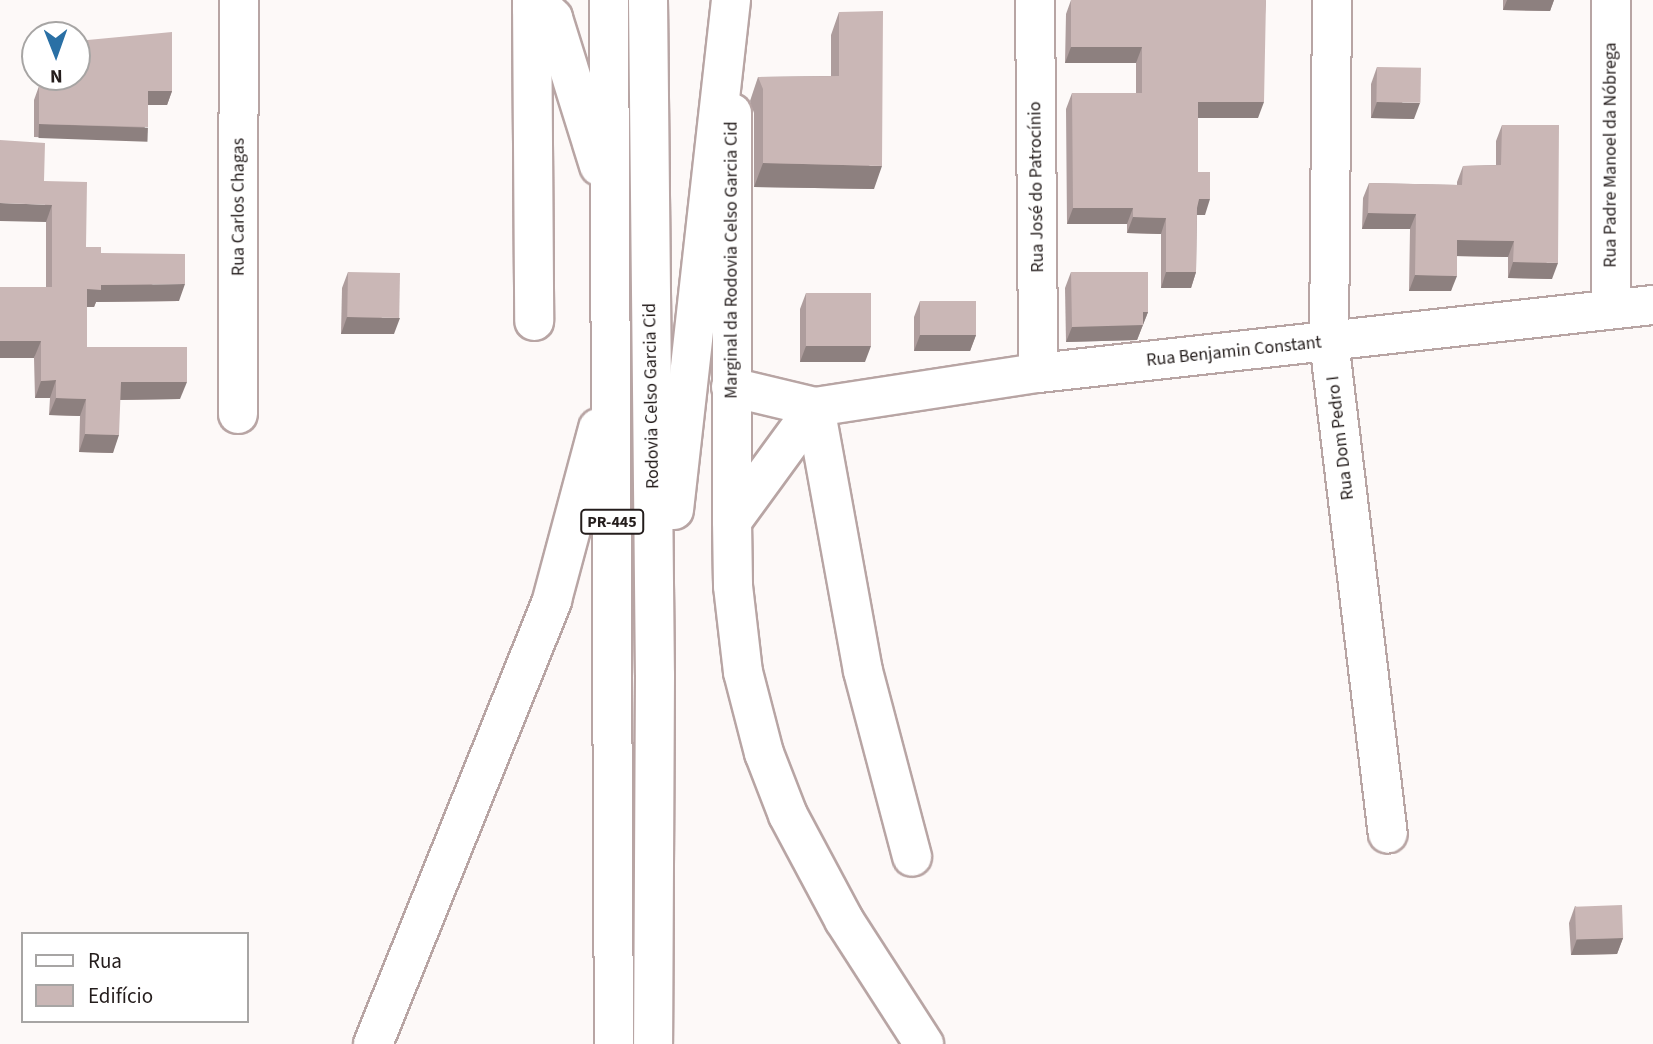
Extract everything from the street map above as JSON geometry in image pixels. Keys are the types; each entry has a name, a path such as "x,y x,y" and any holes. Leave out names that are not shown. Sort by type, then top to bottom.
{"main road":[{"name":"Rua Carlos Chagas","path":"238,414 239,0"},
{"name":"PR-445","path":"609,0 614,1044"},
{"name":"Rodovia Celso Garcia Cid","path":"648,0 655,675 653,1044"},
{"path":"655,675 732,0"},
{"name":"Marginal da Rodovia Celso Garcia Cid","path":"732,0 733,586 743,672 764,753 788,815 844,920 924,1044"},
{"name":"Rua José do Patrocínio","path":"1035,0 1038,373"},
{"name":"Rua Dom Pedro I","path":"1332,0 1329,341 1388,833"},
{"name":"Rua Padre Manoel da Nóbrega","path":"1611,0 1611,309"},
{"path":"534,321 532,4 544,9 553,18 610,204"},
{"name":"Rua Benjamin Constant","path":"731,387 815,407 1038,373 1653,305"},
{"path":"373,1044 552,600 612,378"},
{"path":"732,521 815,407"},
{"path":"815,407 863,671 912,857"}],"building":[{"path":"1071,0 1266,0 1264,102 1198,102 1198,172 1210,172 1210,199 1199,199 1197,208 1196,272 1166,272 1166,218 1133,217 1133,208 1073,208 1072,93 1142,93 1142,47 1071,47"},
{"path":"883,11 882,166 763,163 763,89 758,77 839,76 839,12"},
{"path":"172,32 172,91 148,91 148,127 39,124 39,91 91,91 91,40"},
{"path":"1377,67 1421,68 1420,103 1376,102"},
{"path":"1502,125 1559,125 1558,263 1513,262 1514,241 1457,240 1457,276 1415,275 1416,214 1368,213 1369,183 1462,185 1463,166 1501,165"},
{"path":"0,140 45,143 44,181 87,182 86,247 101,247 101,253 185,254 185,284 101,285 101,290 87,289 87,347 187,347 187,382 121,382 119,435 85,434 86,399 56,398 56,380 41,381 41,341 0,341 0,287 52,287 52,205 0,203"},
{"path":"348,272 400,273 399,318 347,317"},
{"path":"1071,272 1148,272 1148,312 1143,312 1143,325 1072,327"},
{"path":"806,293 871,293 871,346 806,346"},
{"path":"920,301 976,301 976,335 920,335"},
{"path":"1622,905 1623,938 1576,940 1575,907"}]}
